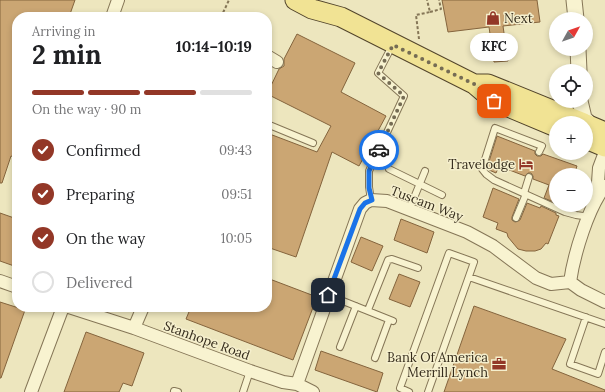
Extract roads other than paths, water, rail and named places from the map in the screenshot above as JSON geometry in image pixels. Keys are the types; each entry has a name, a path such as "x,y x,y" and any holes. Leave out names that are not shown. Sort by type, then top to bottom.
{"main road":[{"path":"295,0 312,9 341,18 474,84 488,84 560,116"},
{"path":"320,0 341,18"},
{"path":"593,132 605,147"}],"street":[{"path":"114,12 118,0"},
{"path":"574,0 575,12"},
{"path":"605,152 599,168 597,197 573,261 570,282 581,290 605,302"},
{"path":"597,197 605,186"},
{"name":"Tuscam Way","path":"297,384 360,209 365,203 372,200 388,201 467,232 493,246 536,278 551,284 570,282"},
{"path":"0,281 12,286"},
{"path":"31,392 61,312"},
{"name":"Stanhope Road","path":"84,312 134,328 250,371 283,382 297,384 312,392"},
{"path":"134,328 141,312"}],"lane":[{"path":"372,200 369,188 369,171 404,96 378,73 393,45"},
{"path":"272,126 313,143"},
{"path":"539,152 542,146 495,128 482,169 494,180 565,212 576,216 590,217"},
{"path":"389,169 442,195"},
{"path":"409,210 425,171"},
{"path":"516,218 529,178"},
{"path":"409,392 400,388 449,253 474,262 428,392"},
{"path":"368,310 388,260 418,268"},
{"path":"469,277 605,324"},
{"path":"328,295 368,310 391,321 375,358"},
{"path":"340,346 356,306"},
{"path":"586,317 570,364 598,374 605,352"},
{"path":"243,392 250,371"}],"place":[{"name":"Next","path":"493,18"},
{"name":"KFC","path":"494,101"},
{"name":"Travelodge","path":"526,164"},
{"name":"Bank Of America Merrill Lynch","path":"499,364"}]}
